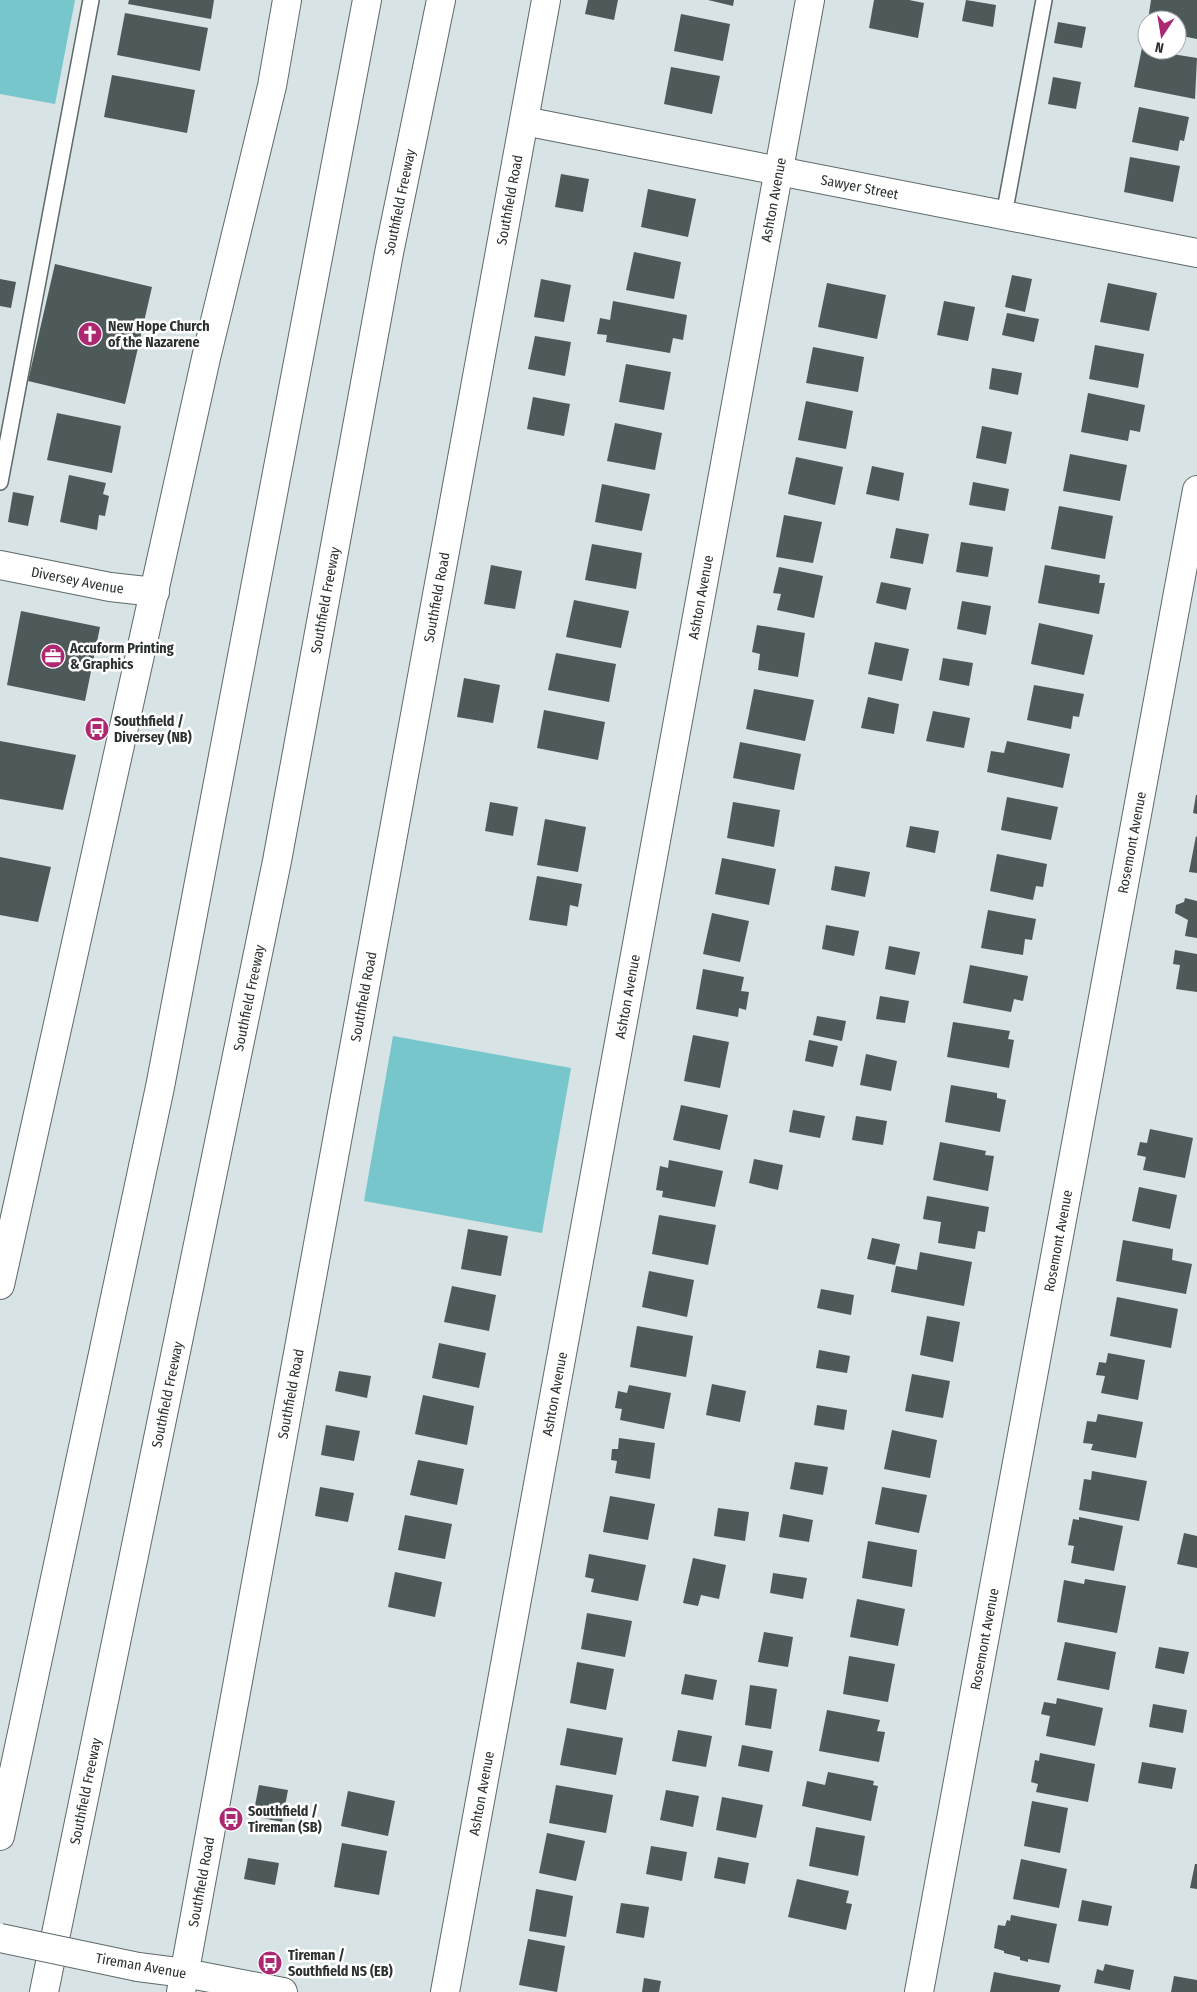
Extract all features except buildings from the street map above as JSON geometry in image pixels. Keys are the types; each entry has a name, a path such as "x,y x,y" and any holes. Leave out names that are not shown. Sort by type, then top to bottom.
{"main road":[{"path":"0,1285 206,358 272,86 287,0"},
{"path":"347,113 352,0"},
{"path":"0,1836 160,1087 367,0"},
{"name":"Southfield Freeway","path":"44,1992 277,861 389,253 441,0"},
{"name":"Southfield Road","path":"183,1983 546,0"},
{"name":"Ashton Avenue","path":"445,1992 810,0"},
{"name":"Sawyer Street","path":"524,121 1197,253"},
{"name":"Rosemont Avenue","path":"919,1992 1197,490"},
{"name":"Diversey Avenue","path":"0,564 110,587 155,592"},
{"name":"Tireman Avenue","path":"0,1938 138,1967 183,1983 283,1992"}],"lane":[{"path":"0,482 91,0"},
{"path":"1004,215 1044,0"}],"shaded area":[{"path":"0,0 75,0 55,104 0,94"},
{"path":"393,1036 571,1068 542,1233 364,1201"}],"place":[{"name":"New Hope Church of the Nazarene","path":"90,334"},
{"name":"Accuform Printing & Graphics","path":"53,656"},
{"name":"Southfield / Diversey (NB)","path":"97,729"},
{"name":"Southfield / Tireman (SB)","path":"231,1819"},
{"name":"Tireman / Southfield NS (EB)","path":"270,1963"}]}
